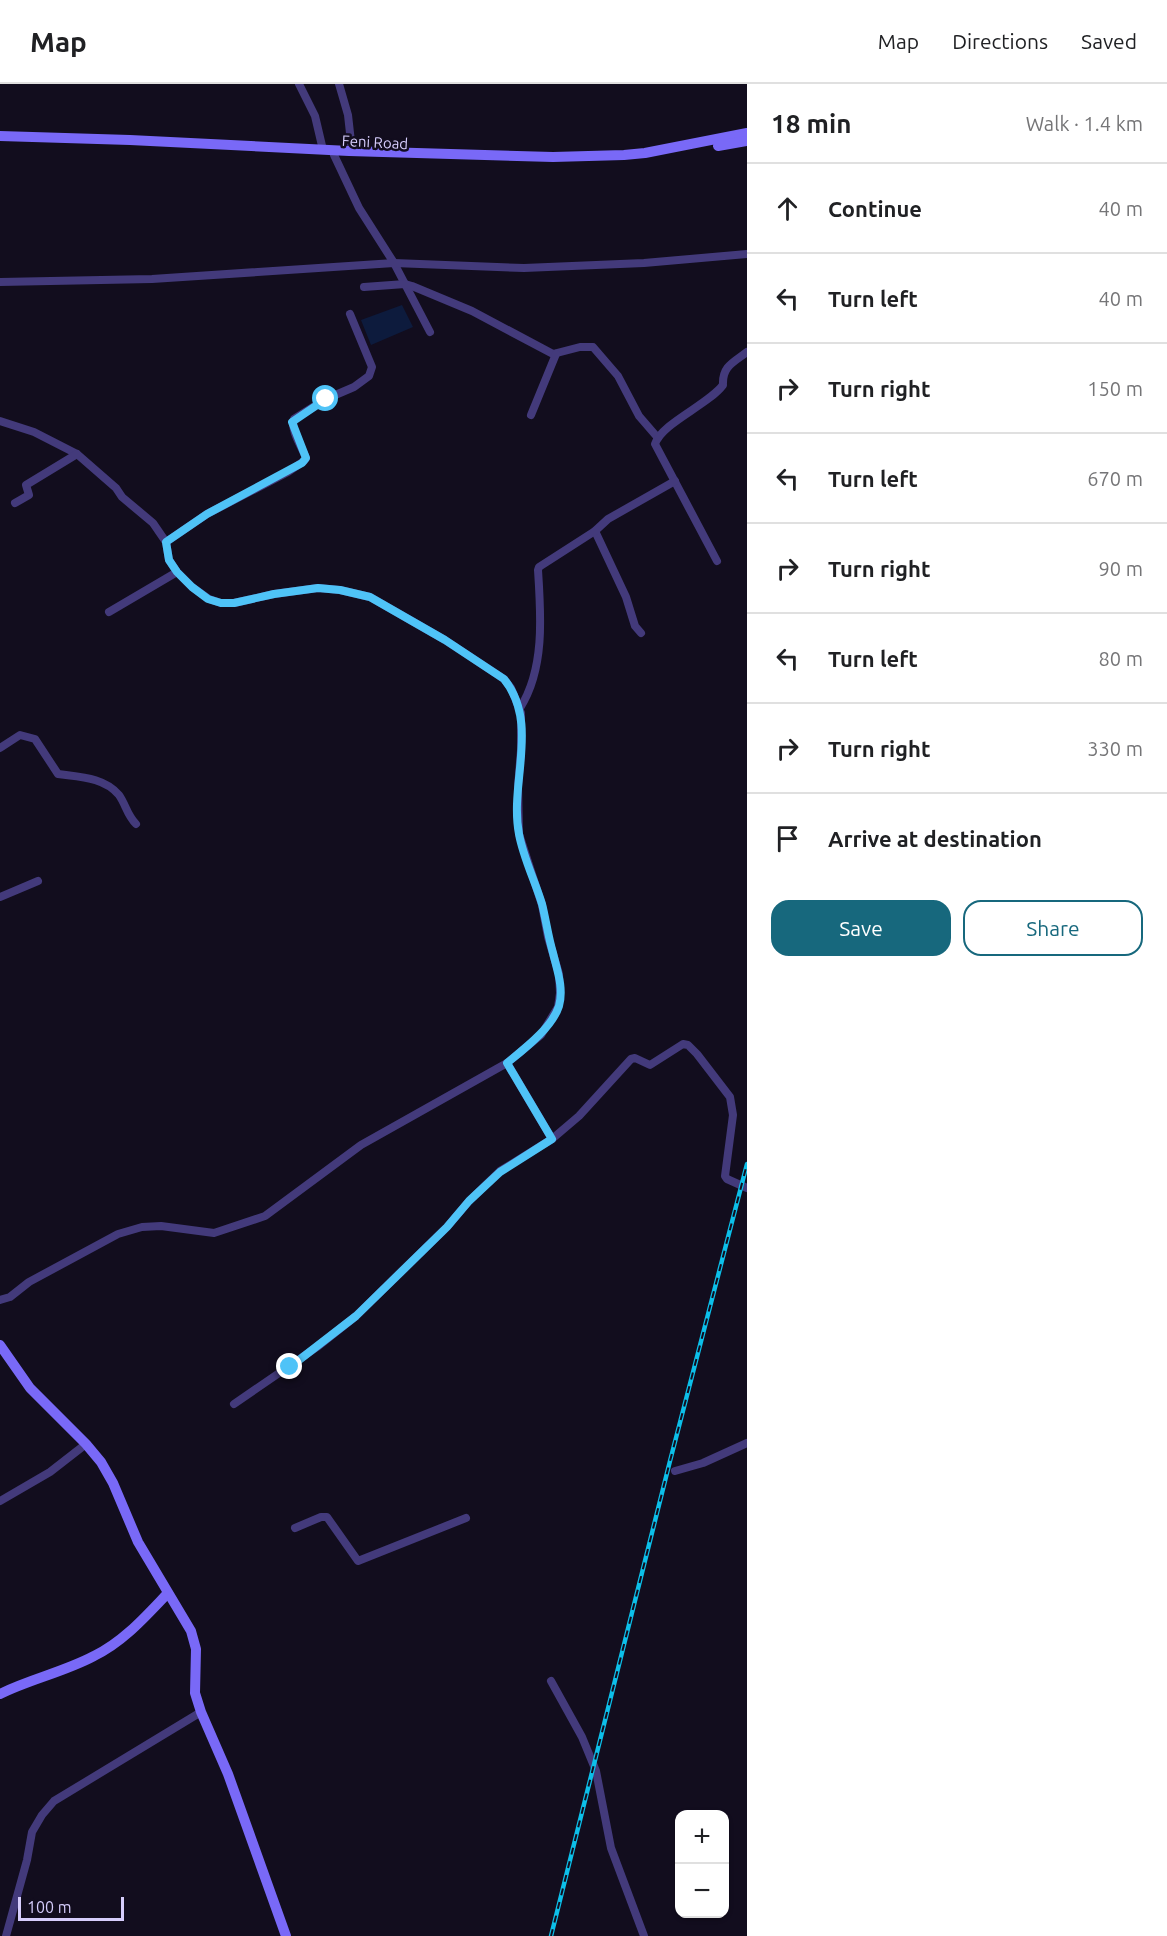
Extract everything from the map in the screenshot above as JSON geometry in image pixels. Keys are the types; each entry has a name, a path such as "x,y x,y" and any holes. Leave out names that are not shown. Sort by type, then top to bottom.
{"main road":[{"path":"329,152 513,157 624,155 675,148 747,133"},
{"name":"Feni Road","path":"1,135 550,164 628,162 747,141"},
{"path":"0,1345 30,1388 86,1444 100,1462 113,1482 138,1542 195,1641 195,1693 228,1774 286,1936"},
{"path":"0,1694 94,1656 138,1625 167,1594"}],"street":[{"path":"298,84 315,116 329,152 359,208 394,263 430,332"},
{"path":"339,84 348,115 352,151"},
{"path":"0,282 152,279 394,263 524,268 644,263 747,254"},
{"path":"364,287 405,284 472,311 543,350 556,354 580,347 593,347 618,376 639,416 658,438"},
{"path":"166,542 207,514 288,472 304,461 306,458 301,443 292,426 294,419 326,399 354,387 371,372 372,367 350,314"},
{"path":"717,561 656,447 656,440 682,417 717,393 723,385 723,376 730,363 747,352"},
{"path":"531,416 556,354"},
{"path":"0,421 34,432 77,454 153,523 166,542 169,560 177,572 208,599 221,603 234,603 274,594 318,588 370,597 445,640 504,679 512,688 520,708 519,834 542,905 560,974 558,1007 541,1035 507,1063 361,1145 266,1216 214,1233 161,1226 142,1227 118,1234 29,1282 10,1297 0,1300"},
{"path":"15,503 29,495 26,485 77,454"},
{"path":"520,708 528,696 538,653 542,622 539,567 595,531 608,519 675,481"},
{"path":"595,531 626,597 635,626 641,633"},
{"path":"109,612 177,572"},
{"path":"0,748 20,735 35,739 58,774 71,774 106,784 118,794 130,818 136,824"},
{"path":"0,897 38,881"},
{"path":"234,1404 317,1347 356,1316 500,1172 552,1139 579,1116 631,1059 635,1058 650,1065 683,1044 688,1045 697,1054 730,1097 733,1115 725,1176 747,1188"},
{"path":"507,1063 552,1139"},
{"path":"675,1471 703,1463 747,1443"},
{"path":"0,1501 50,1472 86,1444"},
{"path":"295,1528 321,1517 327,1517 358,1561 466,1518"},
{"path":"551,1681 582,1737 596,1771 611,1848 644,1936"},
{"path":"6,1936 27,1860 32,1832 54,1801 201,1712"}],"water":[{"path":"402,305 413,327 371,345 361,320"}],"railway":[{"path":"551,1936 747,1164"}],"route":[{"path":"290,1367 356,1316 500,1172 552,1139 507,1063 541,1035 558,1007 560,993 560,974 542,905 519,834 521,713 512,688 504,679 445,640 370,597 318,588 274,594 234,603 221,603 208,599 192,587 169,560 166,542 207,514 288,472 304,461 306,458 292,422 326,399"}]}
